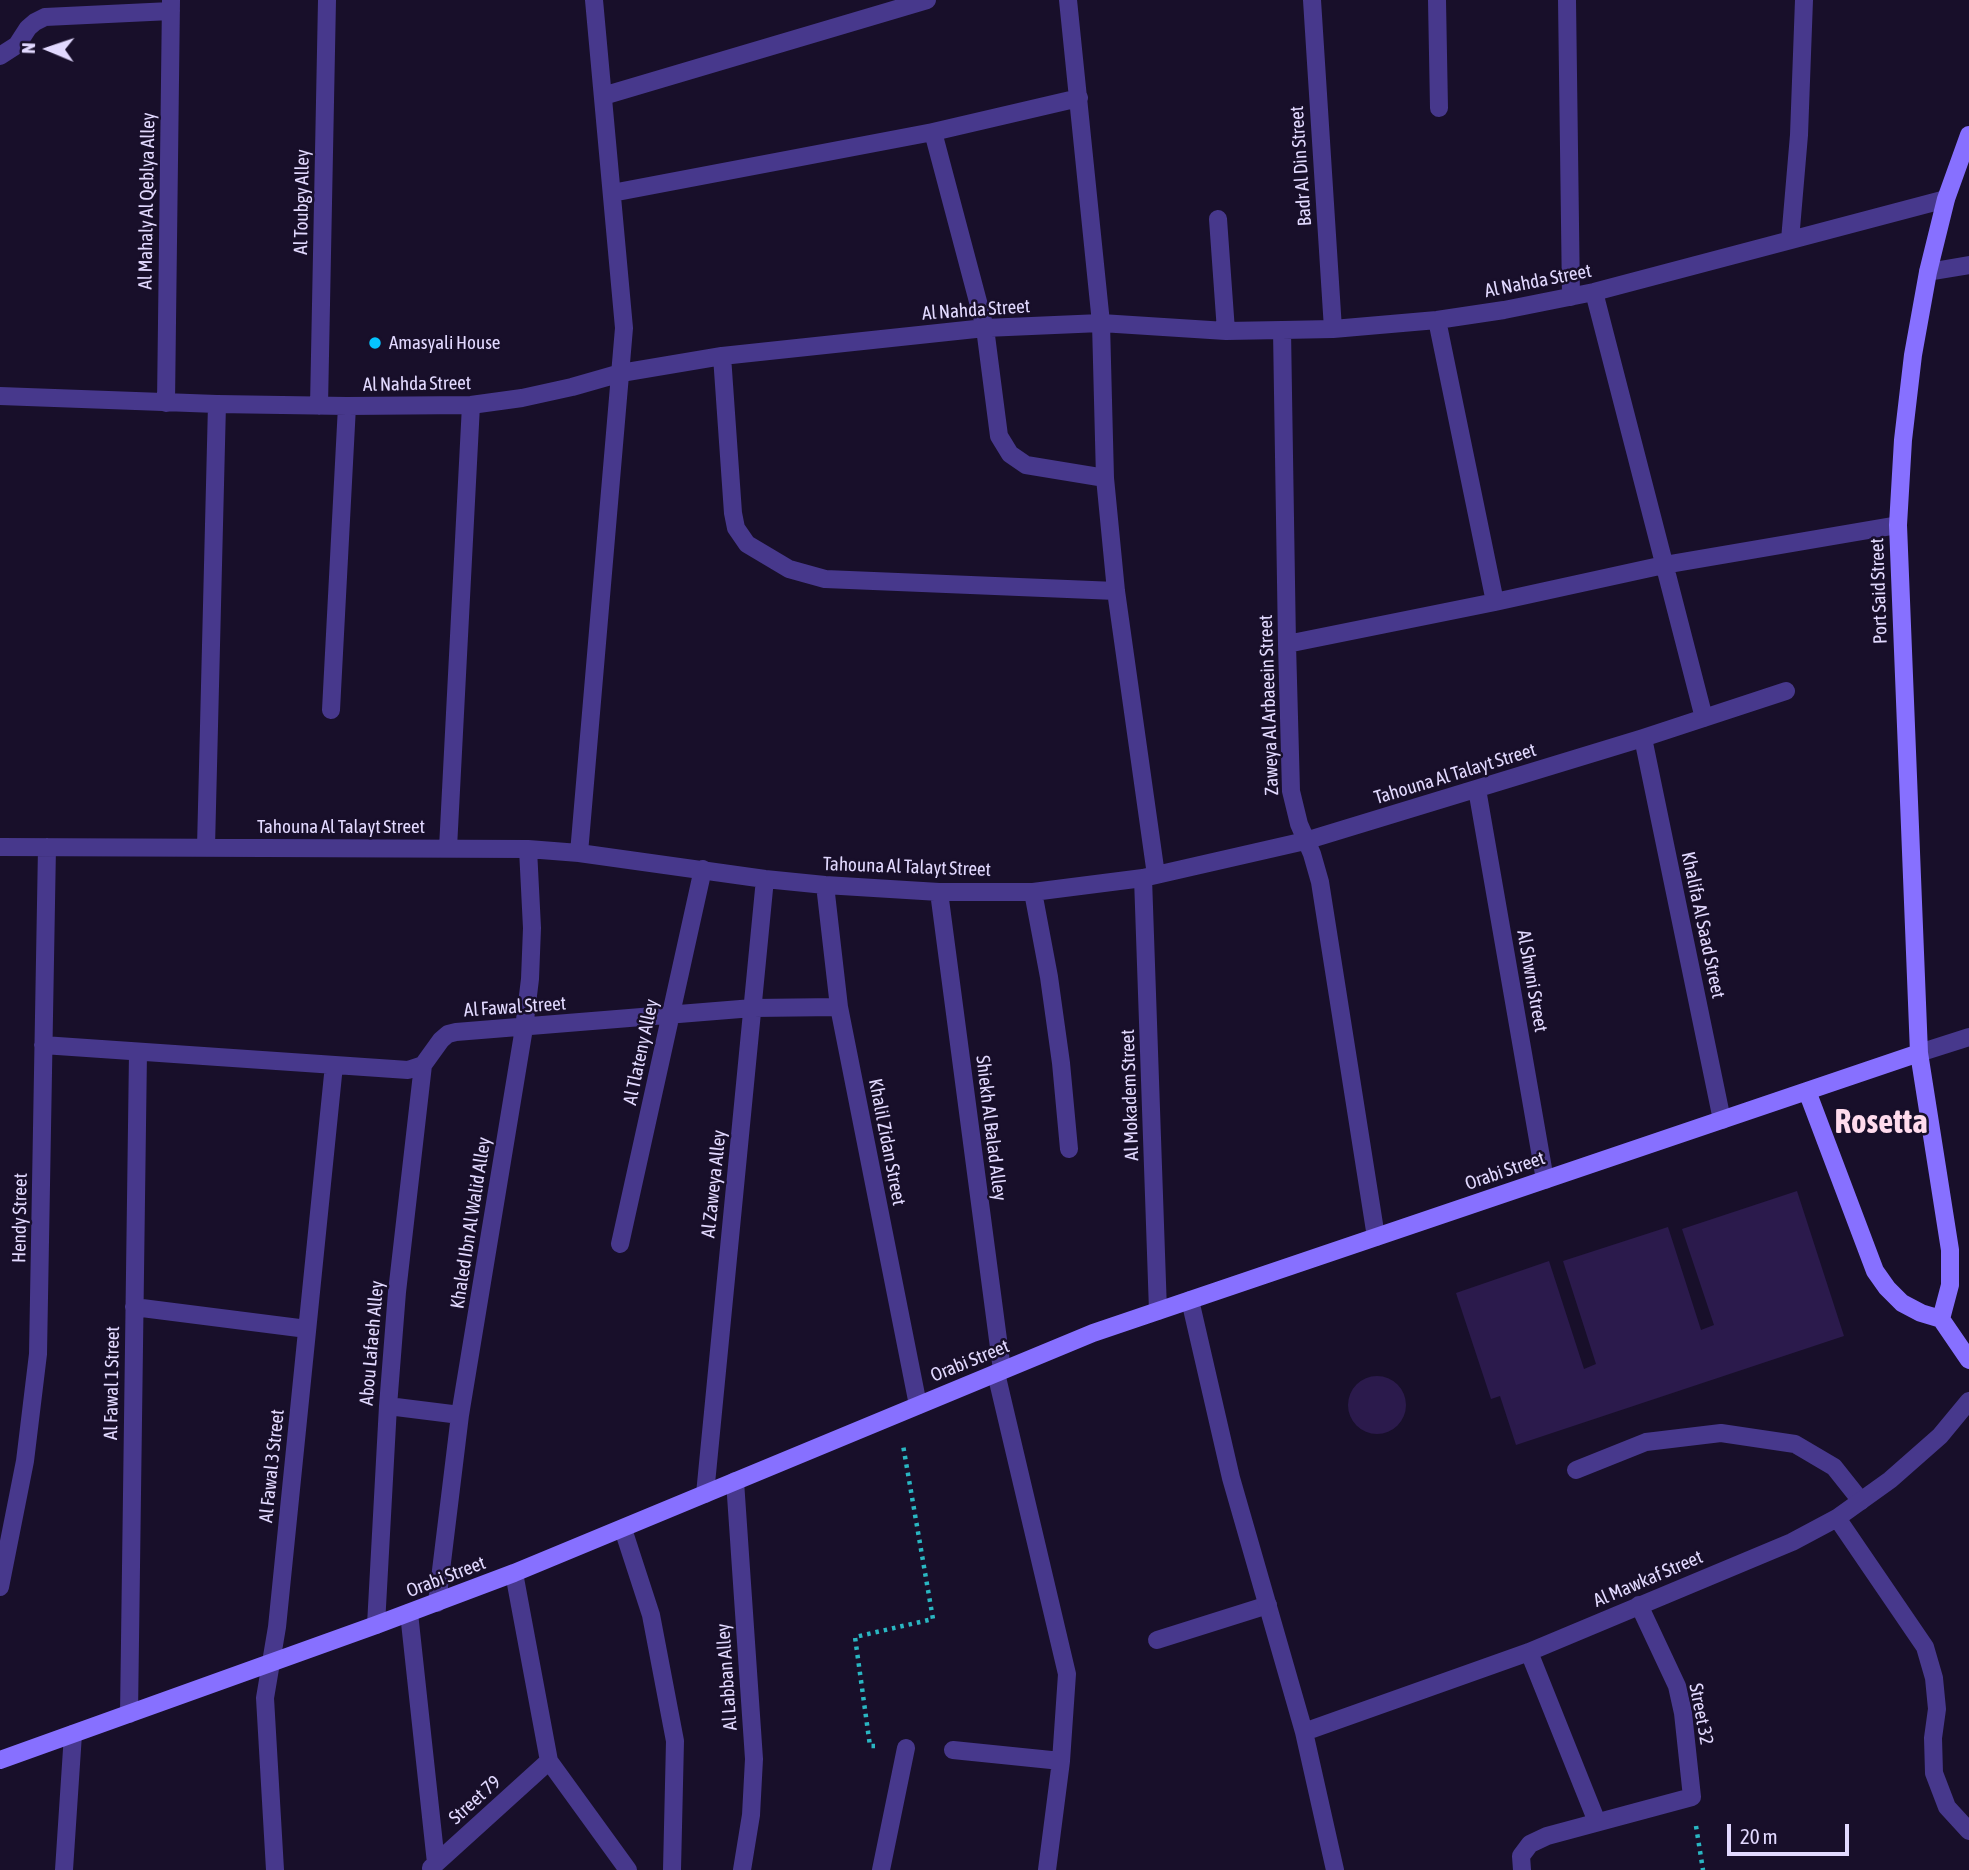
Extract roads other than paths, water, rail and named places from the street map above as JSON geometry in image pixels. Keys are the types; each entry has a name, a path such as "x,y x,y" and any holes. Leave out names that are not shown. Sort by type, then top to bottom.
{"street":[{"name":"Al Toubgy Alley","path":"319,406 327,0"},
{"path":"579,853 624,328 594,0"},
{"path":"603,96 927,0"},
{"name":"Al Mokadem Street","path":"1068,0 1101,323 1105,478 1150,877 1158,1311"},
{"name":"Badr Al Din Street","path":"1311,0 1333,329"},
{"path":"1437,0 1439,108"},
{"path":"1567,0 1571,298"},
{"path":"1790,240 1799,135 1804,0"},
{"path":"0,56 17,45 28,28 45,17 171,6"},
{"name":"Al Mahaly Al Qeblya Alley","path":"166,403 171,6"},
{"path":"612,193 933,132 1079,98"},
{"path":"933,132 985,328 999,436 1010,454 1026,465 1105,478"},
{"name":"Port Said Street","path":"1941,1319 1950,1285 1950,1250 1919,1053 1898,525 1904,428 1913,355 1928,272 1946,199 1969,135"},
{"name":"Al Nahda Street","path":"0,396 319,406 471,405 522,398 621,373 722,356 985,328 1101,323 1226,331 1333,329 1437,320 1571,298 1946,199"},
{"path":"1218,219 1226,331"},
{"path":"1928,272 1969,265"},
{"path":"1594,292 1704,718"},
{"path":"1437,320 1495,602"},
{"name":"Zaweya Al Arbaeein Street","path":"1282,330 1292,791 1294,808 1320,882 1376,1237"},
{"path":"722,356 733,513 736,528 747,544 789,569 825,579 1116,591"},
{"path":"206,847 218,404"},
{"path":"448,848 471,405"},
{"path":"331,710 347,406"},
{"path":"1287,644 1664,565 1898,525"},
{"name":"Tahouna Al Talayt Street","path":"0,847 528,849 579,853 825,885 939,892 1033,892 1150,877 1305,841 1643,738 1786,691"},
{"name":"Khalifa Al Saad Street","path":"1643,738 1722,1120"},
{"name":"Al Shwni Street","path":"1477,789 1545,1180"},
{"name":"Hendy Street","path":"0,1587 24,1461 38,1354 47,847"},
{"name":"Khaled Ibn Al Walid Alley","path":"438,1603 460,1415 530,979 532,928 528,849"},
{"name":"Al Tlateny Alley","path":"620,1244 703,869"},
{"name":"Al Zaweya Alley","path":"705,1494 765,879"},
{"name":"Khalil Zidan Street","path":"825,885 839,1007 918,1405"},
{"name":"Shiekh Al Balad Alley","path":"939,892 999,1372 1067,1674 1061,1760 1047,1870"},
{"path":"1033,892 1049,977 1069,1149"},
{"name":"Al Fawal Street","path":"423,1065 448,1034 753,1008 839,1007"},
{"name":"Orabi Street","path":"0,1760 438,1603 1093,1333 1969,1037"},
{"path":"43,1045 408,1070 423,1065"},
{"name":"Al Fawal 1 Street","path":"129,1714 138,1052"},
{"name":"Al Fawal 3 Street","path":"275,1870 265,1698 276,1636 334,1065"},
{"name":"Abou Lafaeh Alley","path":"376,1625 397,1292 423,1065"},
{"path":"1807,1091 1875,1271 1902,1303 1941,1319 1969,1360"},
{"path":"1189,1300 1231,1478 1304,1732 1335,1870"},
{"path":"134,1307 307,1329"},
{"name":"Al Mawkaf Street","path":"1304,1732 1529,1652 1792,1542 1837,1518 1890,1480 1940,1436 1969,1401"},
{"path":"388,1406 460,1415"},
{"path":"1576,1470 1646,1442 1721,1433 1795,1444 1834,1467 1861,1501"},
{"name":"Al Labban Alley","path":"735,1481 754,1759 751,1815 742,1870"},
{"path":"1837,1518 1925,1647 1934,1678 1937,1709 1933,1738 1934,1773 1947,1807 1969,1832"},
{"path":"623,1529 651,1615 675,1741 672,1870"},
{"path":"514,1573 549,1761 628,1870"},
{"path":"1157,1640 1268,1605"},
{"name":"Street 32","path":"1597,1822 1692,1797 1685,1723 1677,1686 1639,1605"},
{"path":"409,1613 432,1867"},
{"path":"1522,1870 1521,1856 1530,1844 1547,1836 1597,1822 1529,1652"},
{"path":"64,1870 73,1734"},
{"path":"881,1870 906,1748"},
{"path":"953,1750 1061,1760"},
{"name":"Street 79","path":"432,1867 549,1761"}],"place":[{"name":"Amasyali House","path":"375,343"}],"district":[{"name":"Rosetta","path":"1881,1123"}]}
